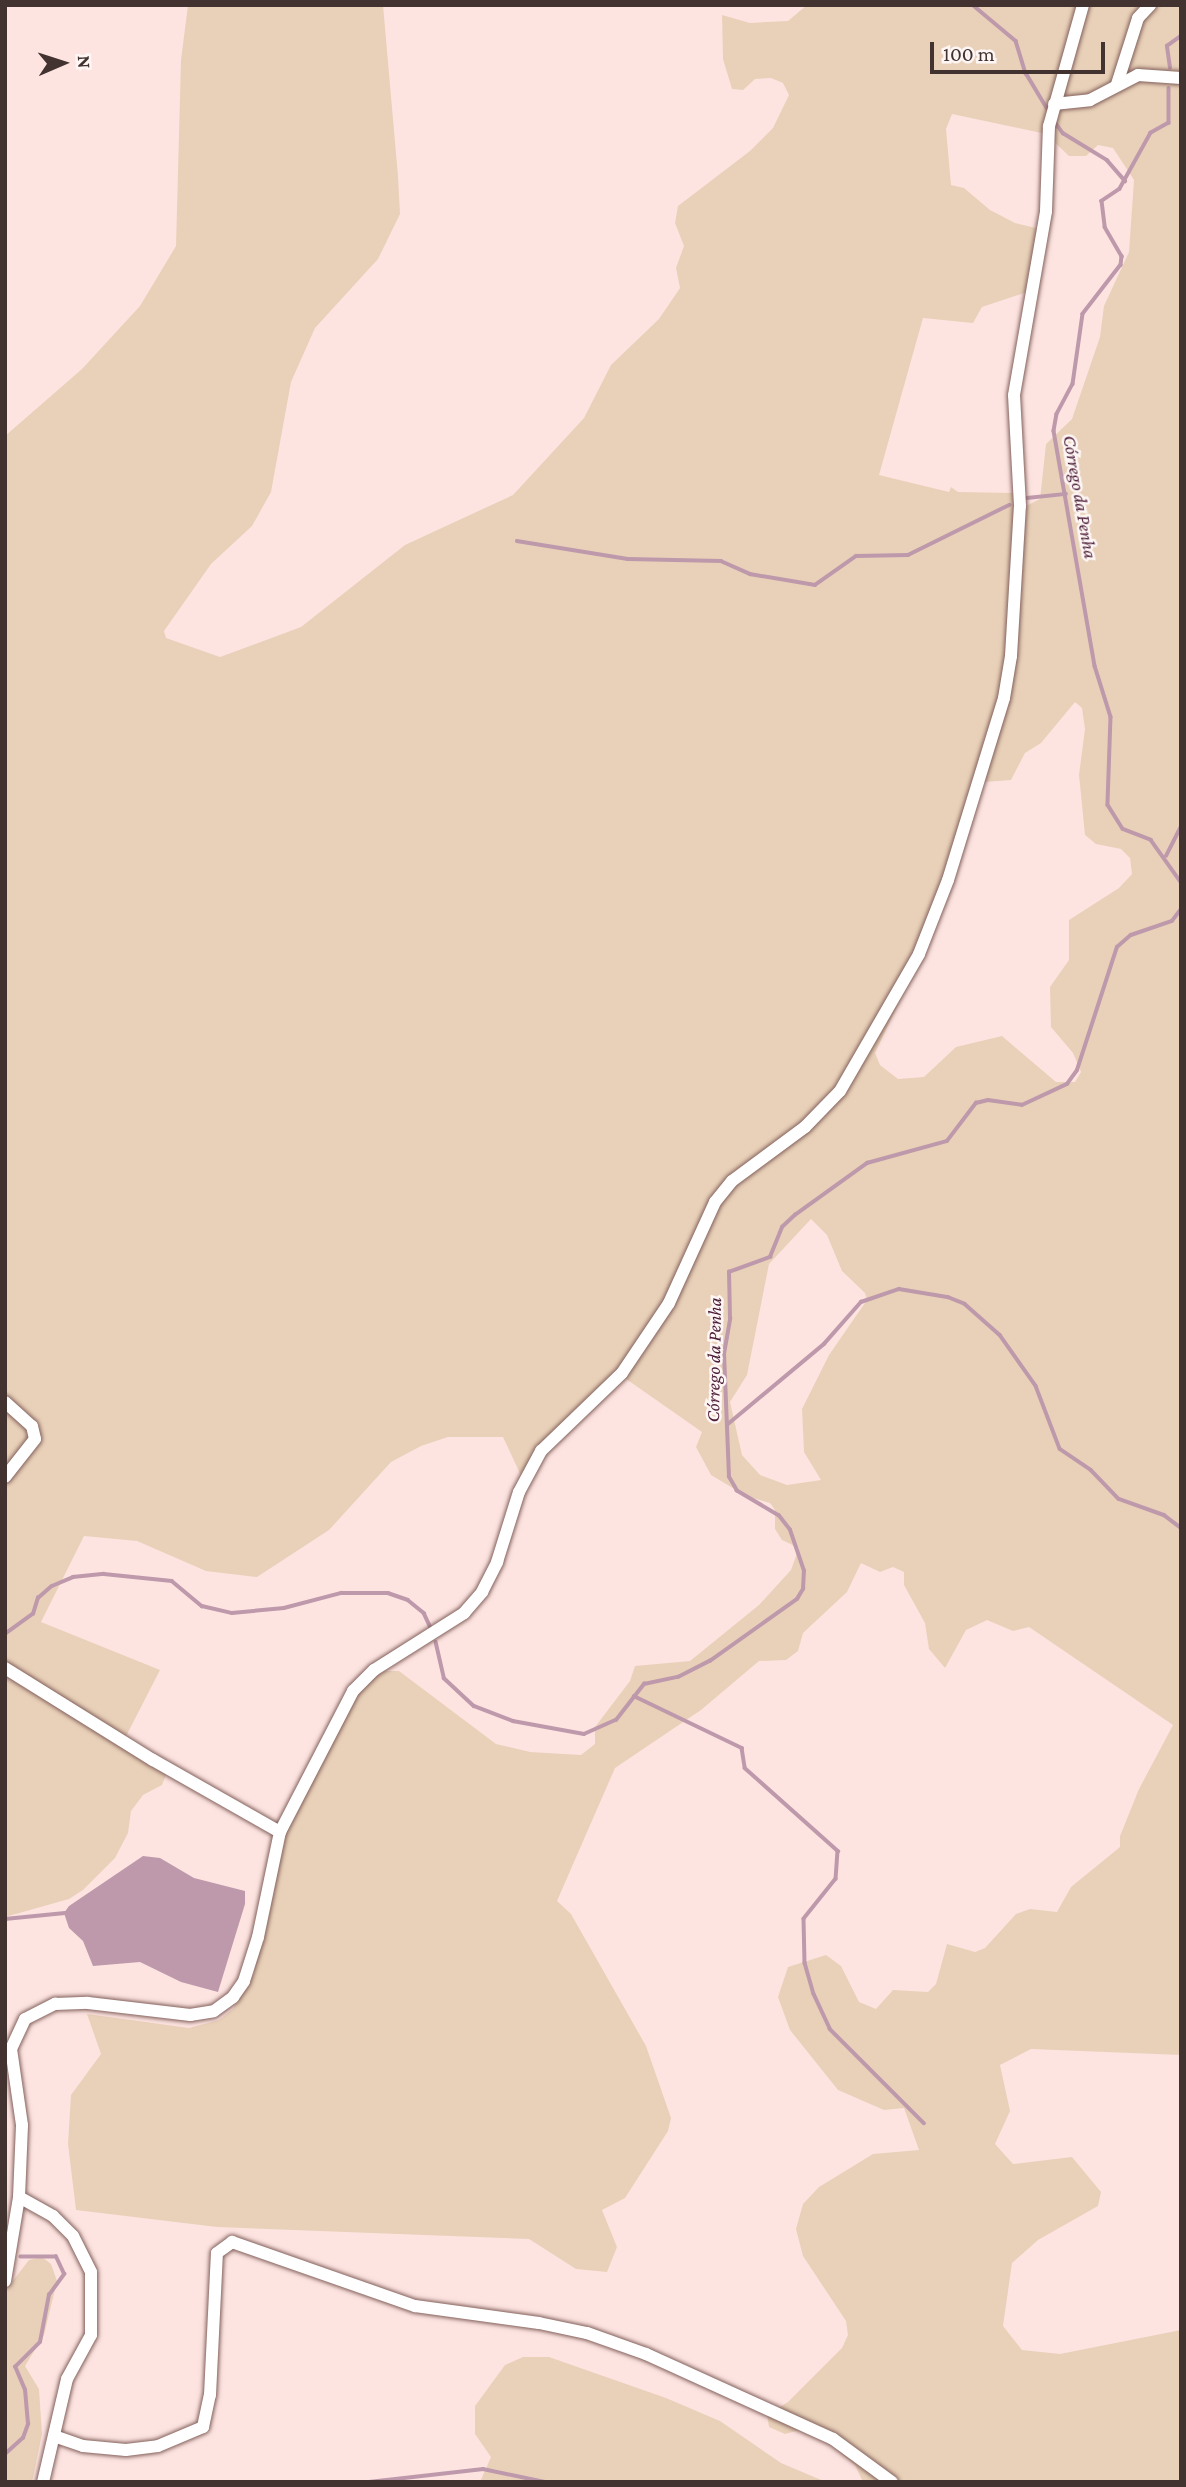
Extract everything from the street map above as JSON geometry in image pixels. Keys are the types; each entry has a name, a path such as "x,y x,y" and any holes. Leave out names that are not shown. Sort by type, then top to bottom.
{"street":[{"path":"5,2281 19,2197 22,2125 11,2049 25,2019 55,2004 88,2003 190,2015 214,2011 233,1997 244,1981 258,1937 280,1832 353,1691 374,1670 464,1613 482,1592 497,1562 519,1492 541,1451 622,1373 669,1303 715,1202 732,1181 805,1127 840,1091 919,954 948,880 1004,698 1011,656 1020,506 1014,396 1046,211 1054,104 1083,5"},
{"path":"1117,84 1138,18 1150,5"},
{"path":"1054,104 1090,100 1138,75 1181,78"},
{"path":"5,1402 32,1426 35,1439 5,1477"},
{"path":"5,1668 153,1760 280,1832"},
{"path":"19,2197 53,2216 73,2236 91,2272 91,2335 67,2379 43,2482"},
{"path":"54,2436 83,2446 126,2450 158,2446 202,2427 210,2395 217,2253 232,2242 415,2306 539,2323 587,2333 646,2354 833,2438 892,2482"}],"shaded area":[{"path":"188,5 383,5 400,214 378,259 315,328 291,382 271,492 252,526 211,564 164,631 166,638 220,657 301,627 405,545 513,495 584,418 611,365 659,319 680,288 676,268 684,246 675,223 678,206 750,151 773,128 789,95 783,83 771,78 755,79 743,90 732,89 723,59 722,15 750,23 788,21 807,5 1181,5 1181,2055 1031,2049 1000,2065 1010,2111 995,2144 1013,2164 1072,2157 1101,2192 1098,2206 1038,2240 1012,2263 1003,2326 1022,2350 1060,2354 1181,2330 1181,2482 863,2482 855,2465 820,2436 800,2430 785,2434 769,2427 767,2415 788,2402 842,2348 848,2335 846,2321 803,2256 796,2229 803,2204 819,2187 873,2154 919,2150 904,2108 884,2110 838,2090 790,2030 778,1997 788,1967 826,1955 841,1966 859,2002 876,2009 893,1990 928,1992 936,1984 947,1944 975,1952 985,1948 1016,1914 1030,1909 1057,1912 1071,1887 1120,1847 1120,1836 1139,1789 1173,1725 1029,1627 1013,1631 987,1620 966,1630 945,1668 929,1649 925,1623 904,1585 904,1572 893,1567 880,1572 861,1563 847,1592 803,1633 798,1651 786,1660 759,1661 701,1710 615,1768 557,1901 571,1914 646,2046 671,2118 668,2131 625,2198 602,2210 617,2247 607,2272 576,2269 529,2239 217,2227 76,2210 68,2144 71,2095 101,2054 87,2014 189,2028 219,2020 233,2009 254,1974 267,1891 292,1813 361,1686 384,1671 399,1671 496,1744 530,1752 581,1755 595,1744 595,1727 630,1681 635,1666 690,1661 759,1605 791,1570 799,1548 782,1540 775,1529 775,1510 770,1503 746,1496 711,1475 696,1447 702,1432 619,1374 587,1402 524,1482 503,1437 448,1437 421,1446 391,1462 329,1530 257,1577 206,1571 137,1541 84,1536 41,1622 160,1670 121,1746 166,1775 162,1785 143,1795 131,1811 128,1833 115,1858 83,1890 69,1899 5,1917 5,436 82,369 140,306 176,246 181,60","holes":["952,114 1046,134 1069,156 1086,156 1098,145 1113,148 1134,180 1129,252 1104,306 1100,337 1072,419 1046,444 1040,499 1024,507 1015,493 958,492 951,487 949,492 879,475 923,318 973,323 982,307 1027,292 1040,229 1015,223 990,210 964,188 951,185 946,129","1075,702 1082,708 1085,729 1079,775 1085,835 1096,844 1121,849 1130,858 1132,874 1119,888 1069,920 1069,960 1050,987 1051,1027 1073,1053 1081,1072 1075,1082 1056,1082 1002,1036 956,1047 924,1077 898,1079 880,1065 875,1053 941,914 965,823 984,782 1011,780 1025,753 1041,743","811,1219 827,1235 842,1271 865,1293 867,1300 829,1355 802,1409 804,1452 821,1480 787,1485 760,1475 742,1455 730,1402 747,1375 769,1264"]},
{"path":"143,1856 160,1858 194,1878 245,1891 245,1904 218,1992 181,1982 140,1962 93,1966 83,1941 69,1928 64,1913 69,1906"},
{"path":"42,2257 51,2264 57,2281 44,2335 25,2366 39,2389 42,2434 32,2482 5,2482 5,2291 29,2260"},
{"path":"523,2357 549,2357 666,2398 720,2421 781,2463 826,2482 480,2482 491,2457 475,2434 475,2406 505,2365"}],"waterway":[{"path":"973,5 1016,41 1026,73 1047,108"},
{"name":"Córrego da Penha","path":"1170,68 1167,46 1181,36"},
{"name":"Córrego da Penha","path":"1169,88 1169,123 1151,133 1120,189 1102,201 1105,227 1122,256 1121,265 1083,314 1073,384 1057,414 1054,431 1095,666 1111,717 1108,805 1123,829 1151,840 1181,882"},
{"path":"1055,122 1063,133 1107,160 1125,181"},
{"path":"1027,498 1066,494"},
{"path":"517,541 628,559 721,561 750,574 815,585 856,556 908,555 1009,505"},
{"path":"1166,856 1181,827"},
{"name":"Córrego da Penha","path":"436,1642 444,1678 474,1706 513,1721 584,1734 616,1720 644,1684 678,1677 710,1661 797,1599 803,1589 804,1571 790,1530 779,1516 737,1491 729,1477 724,1354 730,1319 729,1272 770,1257 782,1227 867,1163 947,1141 976,1103 988,1100 1022,1105 1067,1084 1077,1070 1117,947 1131,935 1172,921 1181,909"},
{"path":"728,1424 824,1344 861,1302 899,1289 948,1297 965,1304 1000,1335 1036,1386 1060,1449 1091,1470 1119,1499 1164,1515 1181,1528"},
{"name":"Córrego da Penha","path":"5,1634 33,1614 38,1598 52,1586 73,1577 104,1574 172,1581 202,1606 232,1613 284,1608 341,1593 388,1593 408,1600 424,1613 431,1628"},
{"path":"634,1696 742,1748 745,1768 838,1851 836,1879 804,1919 805,1963 814,1994 830,2029 924,2123"},
{"path":"5,1919 65,1913"},
{"name":"Córrego da Penha","path":"5,2454 23,2438 28,2424 25,2390 15,2367 40,2342 49,2295 64,2274 56,2257 21,2257"},
{"path":"369,2482 483,2469 545,2482"}]}
